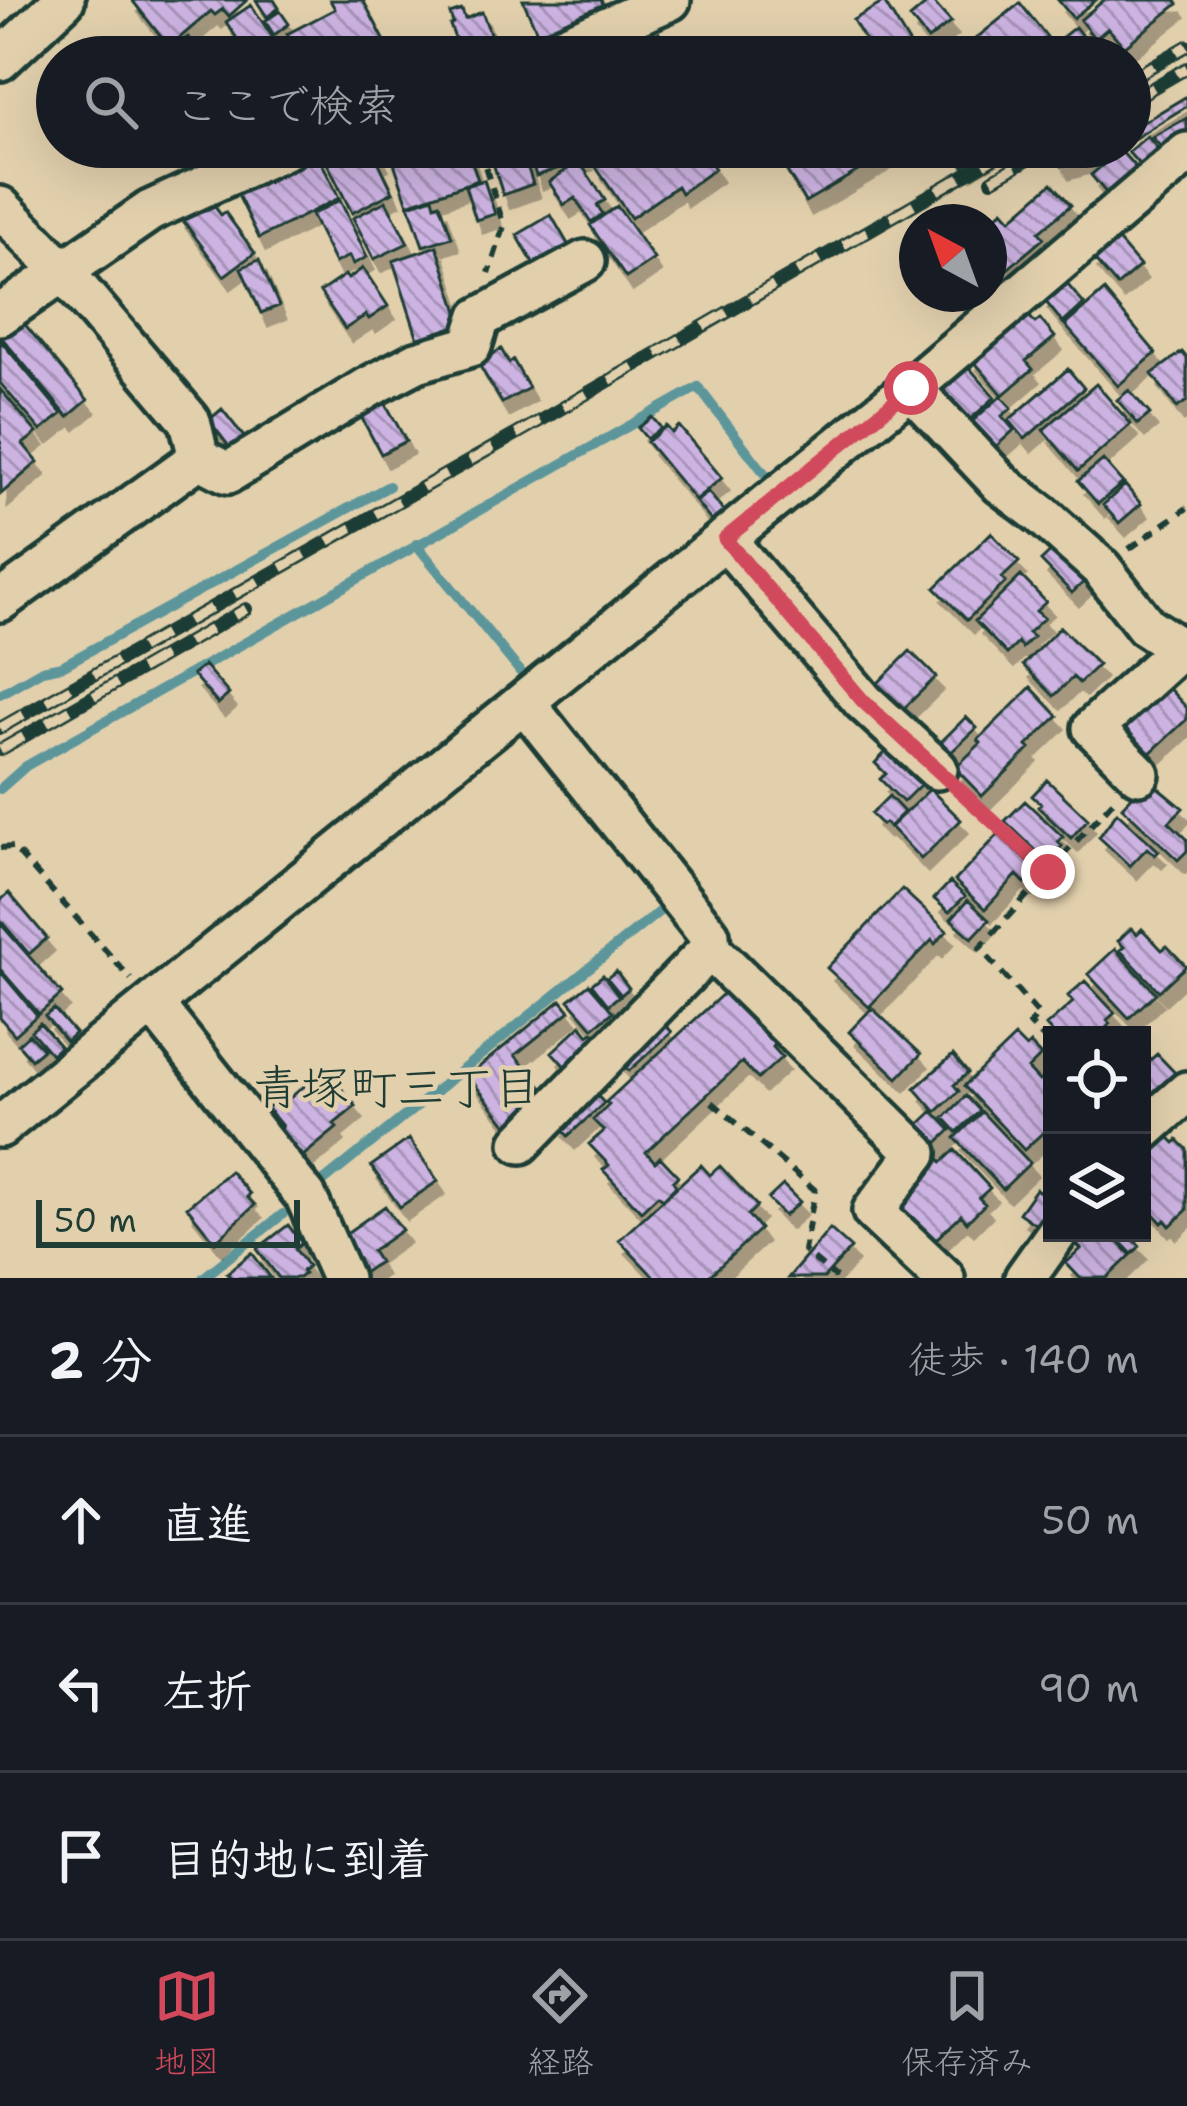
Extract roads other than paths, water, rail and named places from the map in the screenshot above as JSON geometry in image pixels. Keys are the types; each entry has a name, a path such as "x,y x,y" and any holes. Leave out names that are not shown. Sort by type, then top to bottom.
{"street":[{"path":"0,60 64,0"},
{"path":"587,36 670,0"},
{"path":"0,1127 911,388 1187,153"},
{"path":"0,315 149,211 243,168"},
{"path":"0,207 63,271 190,422 199,458"},
{"path":"199,458 228,472 368,387 417,362 471,346 480,318 585,261"},
{"path":"911,388 1001,484 1101,568 1146,626 1184,651 1094,728 1138,774"},
{"path":"0,601 199,458"},
{"path":"725,539 863,701 937,770"},
{"path":"524,702 709,935 710,949 917,1153 873,1211 944,1278"},
{"path":"521,1143 710,949"},
{"path":"153,1004 306,1197 342,1278"},
{"path":"1151,1124 1187,1092"},
{"path":"1025,1278 1051,1242"}],"waterway":[{"path":"0,789 26,766 698,387 769,479"},
{"path":"0,694 42,670 62,666 389,486"},
{"path":"416,544 527,680"},
{"path":"319,1185 666,906"},
{"path":"203,1278 283,1214"}],"railway":[{"path":"1151,67 1187,46"},
{"path":"1151,89 1187,68"},
{"path":"0,728 977,168"},
{"path":"992,180 1013,168"},
{"path":"0,750 246,609"}],"district":[{"name":"青塚町三丁目","path":"397,1087"}]}
